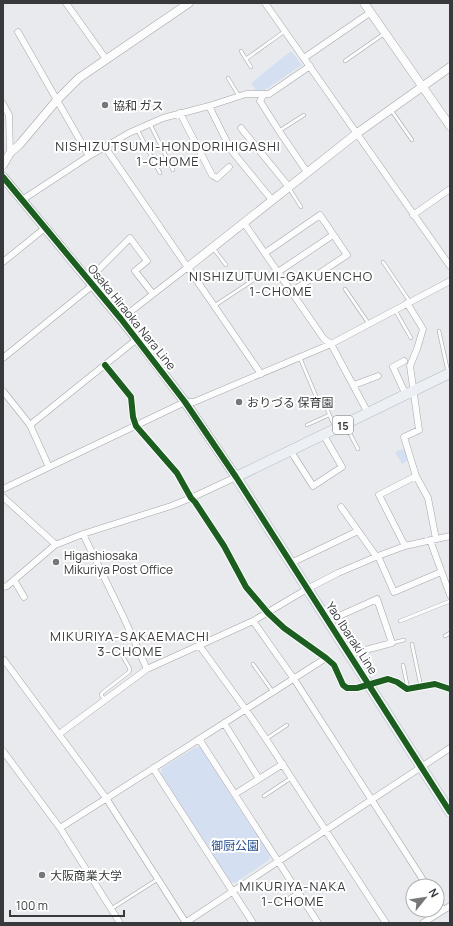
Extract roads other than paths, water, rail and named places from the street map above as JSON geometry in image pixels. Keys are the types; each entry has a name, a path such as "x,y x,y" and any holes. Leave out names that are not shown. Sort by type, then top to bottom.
{"main road":[{"name":"Osaka Hiraoka Nara Line","path":"3,177 137,339 185,402 236,477"},
{"name":"15","path":"236,477 449,374"},
{"name":"Yao Ibaraki Line","path":"236,477 306,589 350,654 450,812"}],"street":[{"path":"66,3 106,59"},
{"path":"265,3 450,266"},
{"path":"364,3 422,86 447,115 450,126"},
{"path":"3,165 10,153 20,144 57,100 79,78 185,4"},
{"path":"304,58 371,12"},
{"path":"18,32 89,156"},
{"path":"22,200 89,156 137,129 163,118 209,106 246,94 269,94 310,66"},
{"path":"121,319 356,134 450,67"},
{"path":"264,94 260,101 307,172"},
{"path":"3,104 10,115 10,153"},
{"path":"209,106 231,150 272,200"},
{"path":"180,113 212,175 217,178 229,168"},
{"path":"241,128 289,187"},
{"path":"105,147 261,374"},
{"path":"413,215 450,189"},
{"path":"265,253 320,215 347,255 291,292"},
{"path":"244,223 324,339 331,344 368,413"},
{"path":"3,262 45,228"},
{"path":"278,272 333,235"},
{"path":"3,358 91,282 130,238 147,261 135,271 153,294"},
{"path":"3,489 185,402 194,402 331,344 450,281"},
{"path":"408,302 424,329 410,366 410,393 419,430 404,437 416,476 428,498 433,539 441,572 449,592"},
{"path":"30,425 137,339"},
{"path":"404,360 393,367 410,393"},
{"path":"104,366 131,397 133,417 136,426 176,473 191,498 224,546 246,587 268,613 284,628 334,665 343,685 347,688 357,688 388,679 408,688 435,684 450,689"},
{"path":"354,386 378,376"},
{"path":"3,392 30,425 49,467"},
{"path":"290,450 313,486 342,467 323,434"},
{"path":"404,546 380,495 416,476"},
{"path":"3,586 6,586 14,580 55,545 83,534 171,506 236,477"},
{"path":"3,498 55,545"},
{"path":"341,507 377,556 394,592 441,572"},
{"path":"291,564 358,531"},
{"path":"83,534 147,669"},
{"path":"59,734 147,669 253,621 306,589 338,573 404,546 450,536"},
{"path":"14,580 24,597"},
{"path":"328,621 377,599 392,643 350,654"},
{"path":"253,621 294,679 422,878"},
{"path":"199,645 292,777 386,923"},
{"path":"60,828 326,658"},
{"path":"3,661 4,660 106,798 186,923 232,891 450,748"},
{"path":"224,723 259,779"},
{"path":"199,739 318,923"},
{"path":"3,751 60,828 120,923"},
{"path":"234,794 283,764"},
{"path":"153,768 253,923"}],"lane":[{"path":"246,59 285,32"},
{"path":"345,60 385,33"},
{"path":"240,51 251,67"},
{"path":"228,78 239,96"},
{"path":"391,109 412,140"},
{"path":"279,131 304,115"},
{"path":"150,124 173,170"},
{"path":"137,129 160,173"},
{"path":"289,187 301,207"},
{"path":"213,248 226,265"},
{"path":"383,262 408,302"},
{"path":"214,306 256,279"},
{"path":"346,289 369,324"},
{"path":"394,310 411,338"},
{"path":"439,331 449,374"},
{"path":"300,358 318,401"},
{"path":"327,409 329,415 340,426 358,449"},
{"path":"307,425 329,415"},
{"path":"400,621 450,601"},
{"path":"445,636 450,633"},
{"path":"392,643 404,640"},
{"path":"412,644 421,687"},
{"path":"105,700 102,695 106,690 128,674 130,669 122,655"},
{"path":"253,664 273,692"},
{"path":"403,665 408,688"},
{"path":"266,739 287,725"},
{"path":"264,796 292,777"},
{"path":"111,909 158,879"},
{"path":"276,906 298,892"}],"place":[{"name":"協和 ガス","path":"105,105"},
{"name":"おりづる 保育園","path":"239,402"},
{"name":"Higashiosaka Mikuriya Post Office","path":"56,562"},
{"name":"大阪商業大学","path":"42,875"}],"district":[{"name":"NISHIZUTSUMI-HONDORIHIGASHI 1-CHOME","path":"168,154"},
{"name":"NISHIZUTUMI-GAKUENCHO 1-CHOME","path":"281,284"},
{"name":"MIKURIYA-SAKAEMACHI 3-CHOME","path":"130,644"},
{"name":"MIKURIYA-NAKA 1-CHOME","path":"293,894"}],"park label":[{"name":"御厨公園","path":"235,845"}]}
